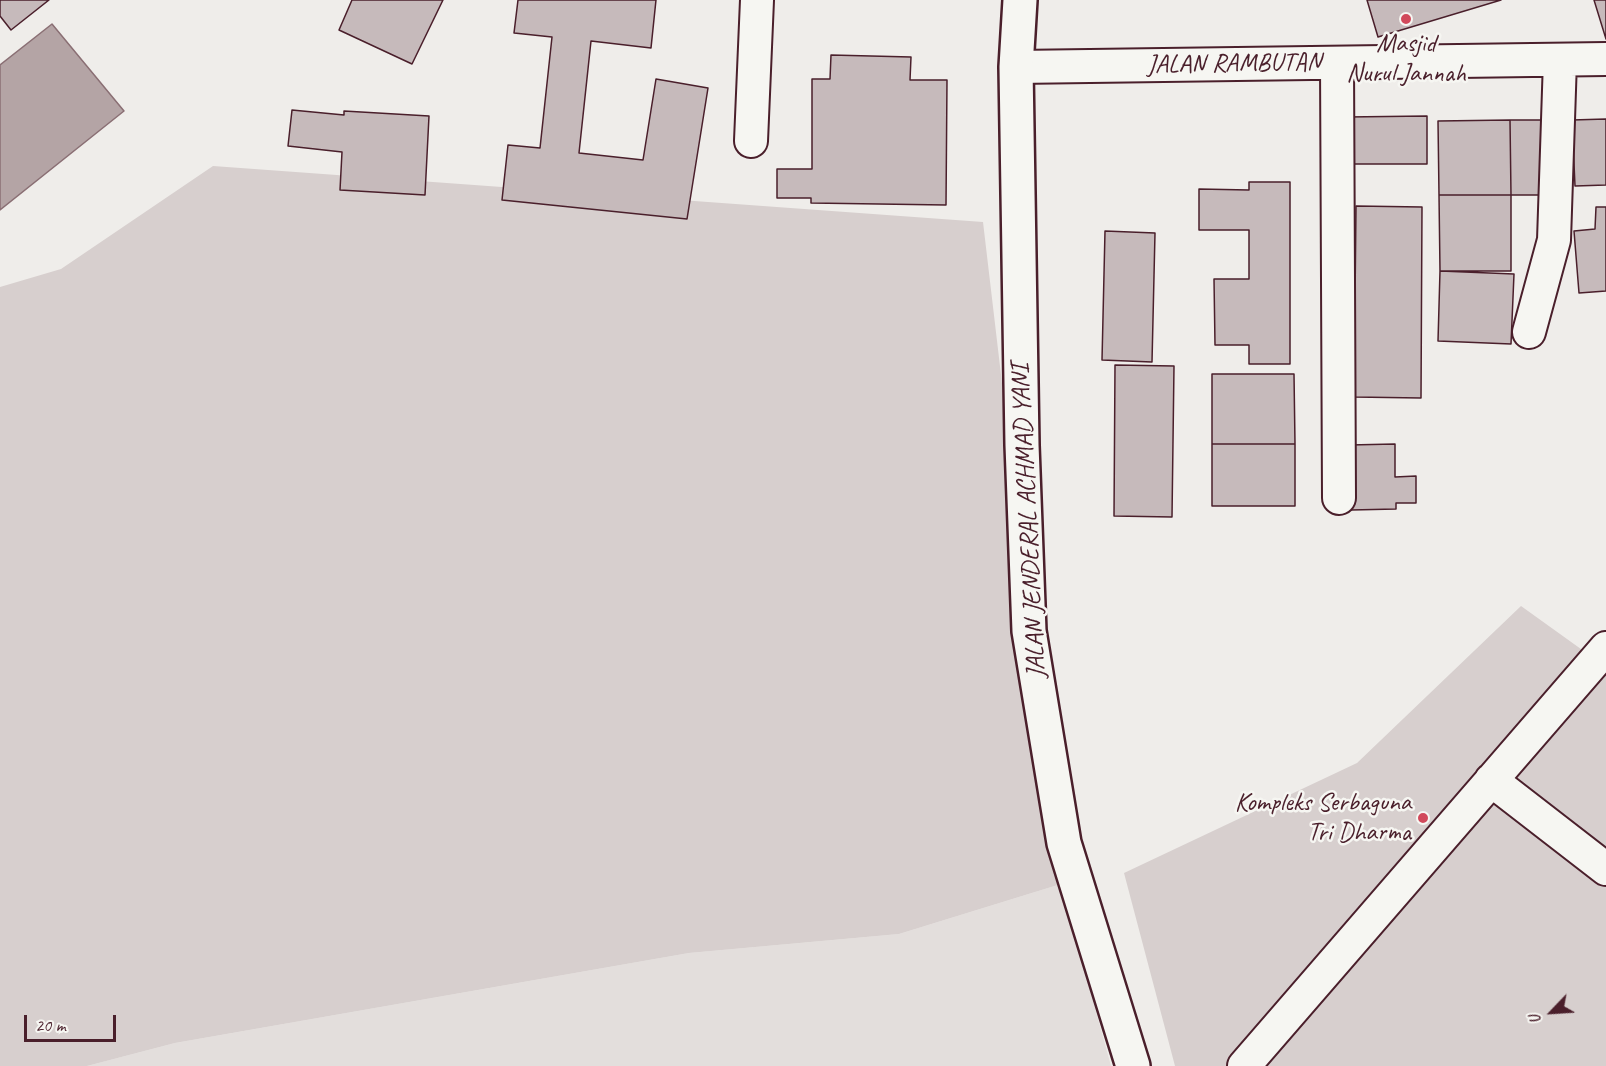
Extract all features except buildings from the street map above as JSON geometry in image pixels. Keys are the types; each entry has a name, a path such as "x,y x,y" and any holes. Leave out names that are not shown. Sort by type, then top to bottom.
{"main road":[{"name":"JALAN JENDERAL ACHMAD YANI","path":"1020,0 1016,67 1022,445 1029,631 1064,843 1133,1066"}],"street":[{"path":"751,141 756,0"},
{"name":"JALAN RAMBUTAN","path":"1016,67 1606,59"},
{"path":"1529,332 1554,240 1560,60"},
{"path":"1336,63 1339,498"},
{"path":"1244,1066 1606,648"},
{"path":"1491,780 1606,869"}],"shaded area":[{"path":"52,24 124,111 0,210 0,65"},
{"path":"213,166 983,222 1061,884 899,934 689,953 175,1043 87,1066 0,1066 0,287 61,269"},
{"name":"Kompleks Serbaguna Tri Dharma","path":"1521,606 1606,667 1606,1066 1175,1066 1124,873 1357,763"},
{"path":"1061,884 1111,1066 87,1066 175,1043 689,953 899,934"}],"place":[{"name":"Masjid Nurul Jannah","path":"1406,19"},
{"name":"Kompleks Serbaguna Tri Dharma","path":"1423,818"}]}
